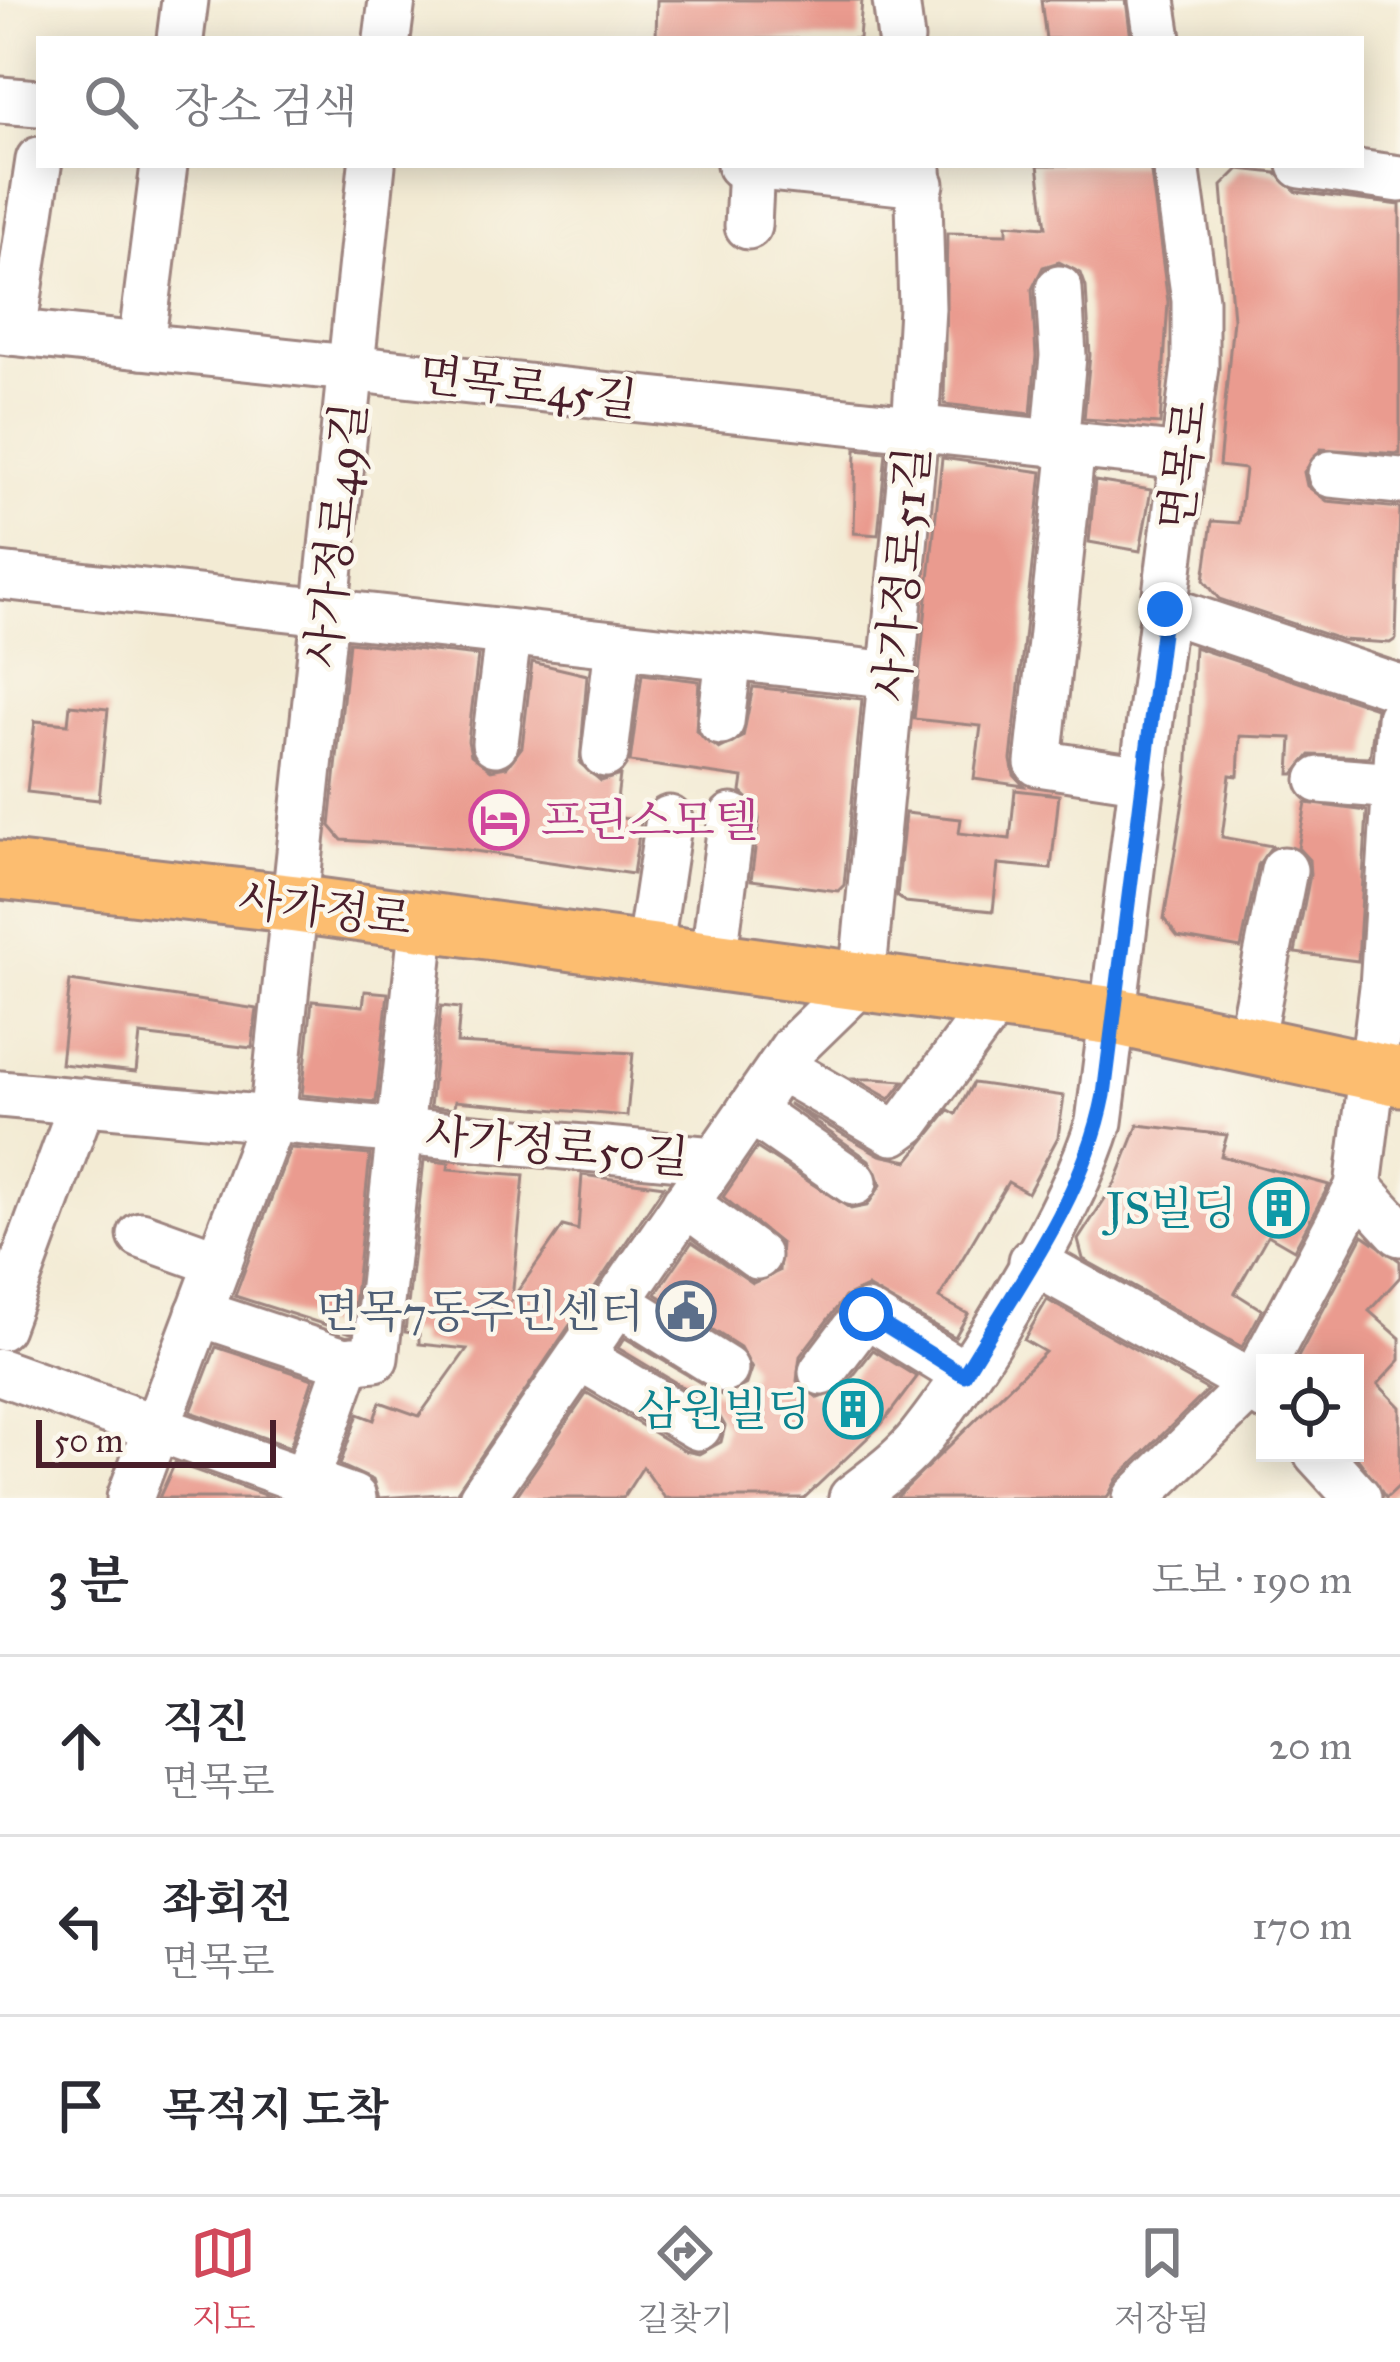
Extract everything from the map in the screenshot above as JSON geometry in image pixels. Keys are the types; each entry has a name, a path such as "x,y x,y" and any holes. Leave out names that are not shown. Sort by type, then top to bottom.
{"main road":[{"name":"사가정로","path":"0,870 296,904 1114,1016 1388,1074"}],"street":[{"path":"180,36 184,0"},
{"path":"387,36 392,0"},
{"path":"896,0 901,36"},
{"path":"1152,0 1158,36"},
{"path":"0,100 36,103"},
{"path":"7,332 38,168"},
{"path":"141,346 164,168"},
{"name":"사가정로49길","path":"296,904 373,168"},
{"path":"748,226 751,168"},
{"path":"793,168 920,174"},
{"name":"면목로","path":"851,1498 920,1438 964,1375 1032,1261 1090,1149 1114,1016 1195,366 1195,300 1176,168"},
{"path":"1321,168 1400,179"},
{"name":"사가정로51길","path":"862,981 915,431 920,174"},
{"path":"1059,289 1064,445 1037,763 1144,779"},
{"name":"면목로45길","path":"7,332 1184,457"},
{"path":"1330,474 1400,481"},
{"path":"0,575 327,616 893,675"},
{"path":"1165,609 1400,688"},
{"path":"495,743 508,634"},
{"path":"605,754 618,646"},
{"path":"722,722 729,658"},
{"path":"1277,1354 1358,1187 1388,1074 1400,718"},
{"path":"1320,780 1396,786"},
{"path":"713,961 732,817"},
{"path":"649,952 668,819"},
{"path":"1250,1042 1284,870"},
{"path":"130,1498 272,1120 296,904"},
{"name":"사가정로50길","path":"306,1481 348,1362 367,1363 378,1353 423,921"},
{"path":"482,1498 793,1048 862,981"},
{"path":"780,1067 893,1132 908,1121 997,1000"},
{"name":"사가정로50길","path":"0,1094 714,1160"},
{"path":"0,1327 83,1102"},
{"path":"750,1110 854,1182"},
{"path":"1358,1187 1400,1234"},
{"path":"685,1203 757,1256"},
{"path":"141,1235 219,1263"},
{"path":"1032,1261 1256,1388"},
{"path":"618,1302 725,1370"},
{"path":"199,1313 348,1362"},
{"path":"822,1372 866,1314 964,1375"},
{"path":"580,1357 698,1427"},
{"path":"0,1372 353,1498"},
{"path":"1136,1498 1256,1393"},
{"path":"1325,1462 1358,1498"}],"building":[{"path":"657,0 862,0 859,36 656,36"},
{"path":"1041,0 1126,0 1131,36 1046,36"},
{"path":"1038,168 1150,168 1168,302 1160,424 1084,419 1090,355 1086,287 1081,273 1059,262 1043,267 1032,289 1036,356 1031,414 944,404 947,233 1007,234 1007,224 1046,227"},
{"path":"1239,169 1276,173 1297,192 1400,205 1400,454 1321,449 1304,472 1307,486 1327,501 1400,508 1396,639 1390,643 1342,640 1219,599 1204,580 1212,521 1239,523 1245,469 1219,466 1233,319 1222,186"},
{"path":"856,449 886,452 878,535 854,533"},
{"path":"942,458 1042,472 1011,760 1014,775 1024,786 974,779 981,726 914,719"},
{"path":"1095,481 1151,490 1140,551 1089,542"},
{"path":"349,642 478,656 468,741 471,755 491,770 507,767 522,747 532,662 587,675 580,763 601,781 620,775 615,817 641,821 633,874 454,848 342,840 330,826"},
{"path":"1194,647 1376,708 1370,757 1310,755 1294,774 1290,774 1292,738 1240,736 1238,776 1230,775 1222,837 1272,846 1258,865 1241,948 1178,937 1164,919 1187,777"},
{"path":"642,674 699,681 696,731 719,749 743,737 753,687 862,699 844,885 838,891 751,880 759,819 756,806 741,792 743,778 630,762"},
{"path":"70,705 108,709 99,800 27,792 35,721 68,724"},
{"path":"1015,790 1059,795 1051,869 998,864 993,911 905,902 897,896 905,813 961,819 959,833 1010,839"},
{"path":"1306,803 1367,811 1358,961 1295,953 1310,875 1309,860 1298,848"},
{"path":"70,981 257,1009 252,1048 140,1035 136,1072 61,1064"},
{"path":"365,991 388,993 376,1102 302,1095 312,1001 363,1006"},
{"path":"441,1006 460,1008 457,1043 633,1053 627,1116 455,1101 454,1109 430,1107"},
{"path":"855,1079 875,1079 904,1081 890,1099"},
{"path":"973,1083 1064,1096 1058,1137 1028,1193 1008,1182 939,1298 968,1314 955,1337 867,1287 845,1297 800,1356 797,1381 818,1398 843,1389 873,1350 917,1377 881,1425 804,1498 665,1498 643,1467 623,1498 515,1498 587,1393 685,1451 699,1454 721,1442 725,1426 713,1405 618,1348 625,1338 723,1396 747,1384 752,1369 740,1347 656,1294 692,1242 753,1283 779,1271 781,1244 723,1197 757,1148 851,1209 867,1206 881,1185 869,1160 788,1103 880,1155 908,1161 949,1110 956,1114"},
{"path":"1138,1125 1227,1135 1221,1156 1329,1185 1294,1250 1268,1235 1235,1293 1262,1310 1242,1347 1083,1259 1078,1240 1115,1183"},
{"path":"290,1148 370,1155 351,1333 235,1296"},
{"path":"424,1160 449,1163 448,1169 524,1175 512,1299 563,1226 578,1230 582,1175 664,1186 456,1493 379,1498 373,1480 340,1465 358,1414 374,1420 380,1402 419,1416 467,1349 419,1344 419,1334 405,1332"},
{"path":"1363,1235 1400,1261 1400,1277 1369,1311 1400,1338 1400,1360 1378,1384 1400,1407 1400,1485 1386,1498 1360,1462 1364,1462 1364,1354 1300,1354"},
{"path":"1047,1300 1208,1390 1117,1479 1107,1498 896,1498 1045,1352 1024,1340"},
{"path":"216,1347 313,1379 290,1447 191,1412"},
{"path":"175,1463 273,1498 159,1498"}],"place":[{"name":"프린스모텔","path":"499,820"},
{"name":"JS빌딩","path":"1279,1208"},
{"name":"면목7동주민센터","path":"686,1311"},
{"name":"삼원빌딩","path":"853,1409"}],"route":[{"path":"866,1314 964,1375 1072,1191 1090,1149 1104,1095 1165,609"}]}
